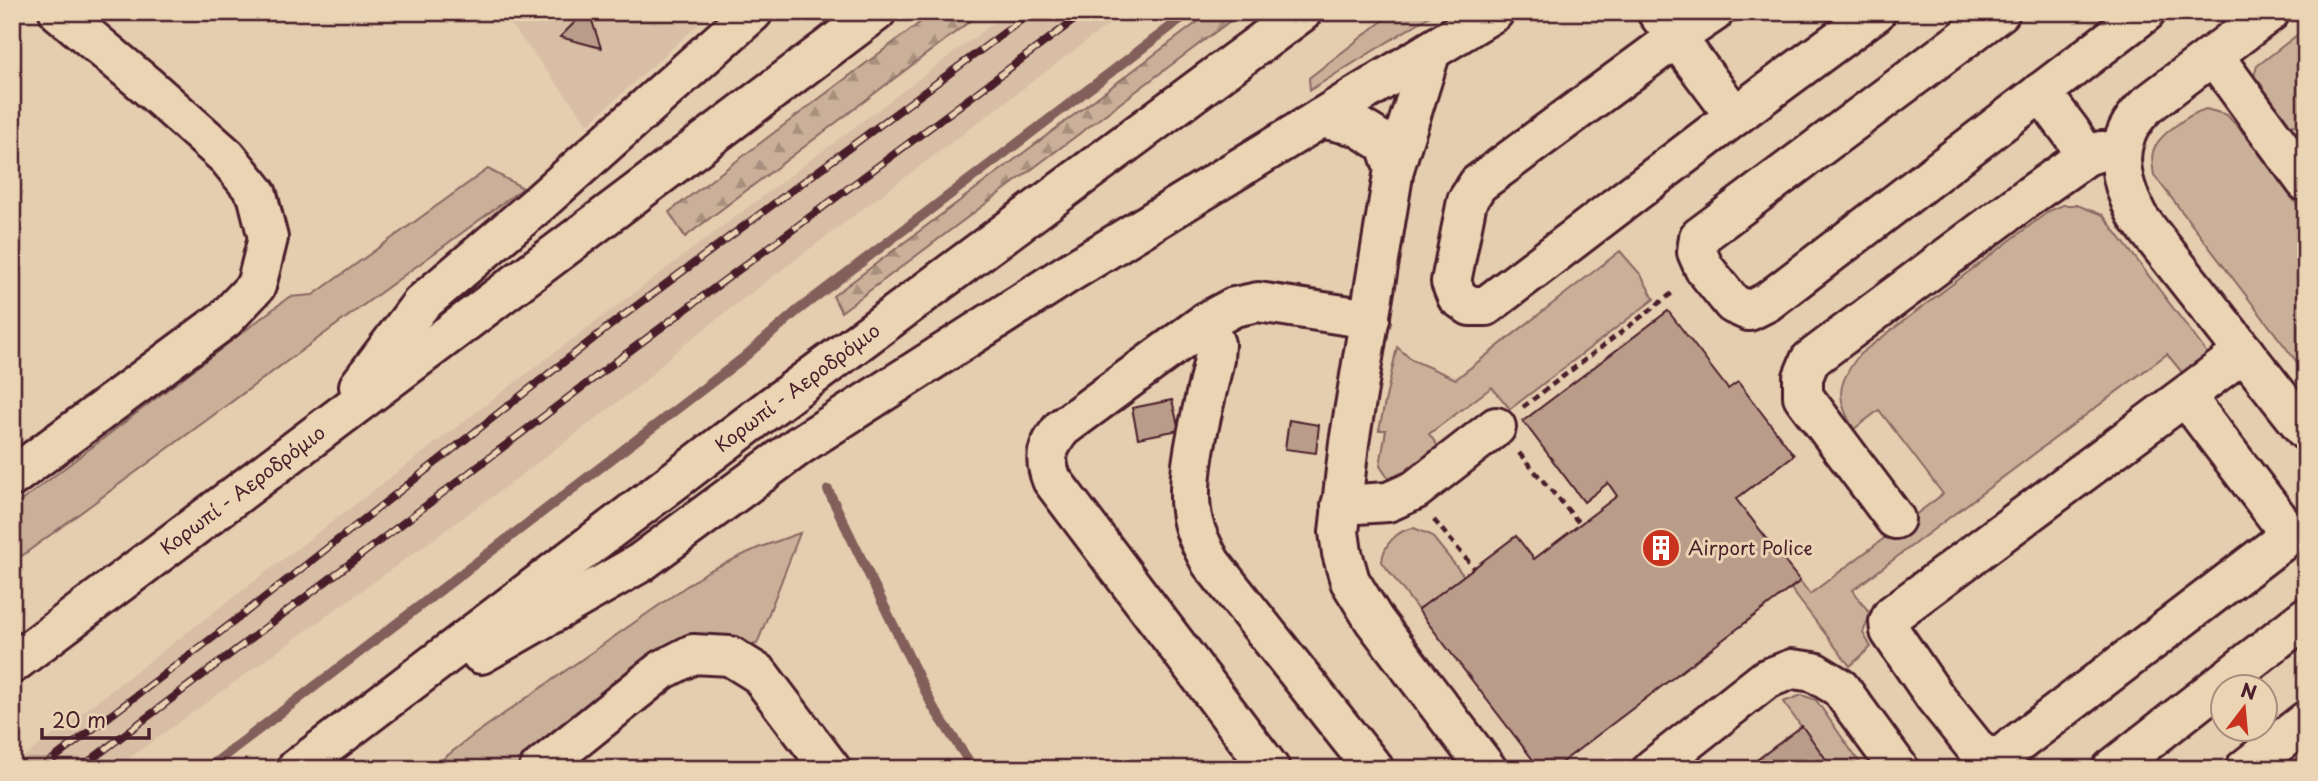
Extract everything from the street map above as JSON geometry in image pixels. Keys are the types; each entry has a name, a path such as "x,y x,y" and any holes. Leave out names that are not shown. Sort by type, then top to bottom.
{"main road":[{"path":"12,477 225,319 256,286 268,237 257,194 227,157 59,12"},
{"path":"333,422 421,304 537,205 753,12"},
{"name":"Κορωπί - Αεροδρόμιο","path":"12,664 876,12"},
{"name":"Κορωπί - Αεροδρόμιο","path":"296,769 771,407 1302,12"},
{"path":"349,730 640,563 800,445 1068,274 1494,12"},
{"path":"1714,12 1667,25 1478,184 1467,201 1451,282 1457,298 1471,306 1486,306 1876,12"},
{"path":"2000,12 1699,237 1697,252 1704,268 1733,304 1749,311 1767,302 2146,12"},
{"path":"1895,520 1803,396 1803,377 1810,360 2028,197 2103,154 2147,105 2270,12"},
{"path":"1667,25 1735,116"},
{"path":"1431,51 1394,169 1349,443 1339,532 1350,581 1374,620 1487,769"},
{"path":"2213,55 2306,182"},
{"path":"2041,92 2071,132 2103,154 2122,177 2128,198 2138,217 2306,431"},
{"path":"1321,118 1357,126 1386,144 1394,169"},
{"path":"1270,769 1052,480 1047,467 1047,454 1051,442 1062,428 1206,322 1234,307 1258,302 1370,319"},
{"path":"1206,322 1215,344 1214,359 1189,489 1191,514 1198,538 1211,563 1374,769"},
{"path":"2186,397 2283,525 2281,542 2001,756 1989,756 1980,752 1935,697 1890,631 1889,622 1892,615 2244,352"},
{"path":"1341,505 1388,502 1415,490 1496,427"},
{"path":"2112,769 2306,617"},
{"path":"539,769 662,670 693,654 730,656 759,674 831,769"},
{"path":"1652,769 1766,679 1792,669 1814,672 1840,688 1899,769"},
{"path":"2245,769 2306,721"}],"path":[{"path":"1580,524 1496,427 1704,268"},
{"path":"1424,520 1432,516 1474,568"}],"shaded area":[{"path":"501,12 712,12 588,124"},
{"path":"1008,12 1125,12 731,308 669,357 643,383 504,488 114,769 12,769 12,766 538,365"}],"green space":[{"path":"934,12 982,12 685,237 669,212"},
{"path":"1211,12 1242,12 841,312 833,296"},
{"path":"1394,12 1436,12 1310,90 1309,78"},
{"path":"2306,28 2306,126 2289,125 2279,122 2252,83 2257,66"},
{"path":"2206,109 2227,115 2306,217 2306,374 2154,175 2152,155 2156,145 2183,120"},
{"path":"488,169 523,188 12,563 12,508 289,297 313,295"},
{"path":"2063,205 2077,205 2103,215 2210,357 2185,376 2167,354 1853,590 1870,614 1863,633 1871,647 1850,666 1791,589 1800,581 1810,594 1943,494 1879,410 1854,429 1841,399 1843,382 1860,354 2049,211"},
{"path":"1620,251 1641,275 1654,299 1510,409 1492,387 1429,434 1441,450 1394,487 1380,466 1386,430 1379,430 1397,347 1412,360 1456,379"},
{"path":"1414,528 1431,535 1464,576 1418,610 1382,562 1392,539"},
{"path":"800,533 757,644 698,651 644,676 518,769 430,769 475,734 708,571 758,548"},
{"path":"1802,695 1816,700 1864,769 1833,769 1783,702"}],"building":[{"path":"585,12 589,12 601,48 560,37"},
{"name":"Airport Police","path":"1668,311 1728,389 1738,382 1794,455 1736,499 1800,581 1553,769 1540,769 1418,610 1516,536 1534,559 1617,496 1608,483 1584,502 1523,421"},
{"path":"1172,400 1179,430 1138,438 1132,408"},
{"path":"1289,420 1319,425 1316,453 1285,449"},
{"path":"1802,726 1833,769 1745,769"}],"waterway":[{"path":"207,769 742,359 797,311 1190,12"},
{"path":"828,490 933,707 974,769"}],"railway":[{"path":"40,769 232,623 612,324 1032,12"},
{"path":"79,769 631,350 1085,12"}],"place":[{"name":"Airport Police","path":"1661,548"}]}
